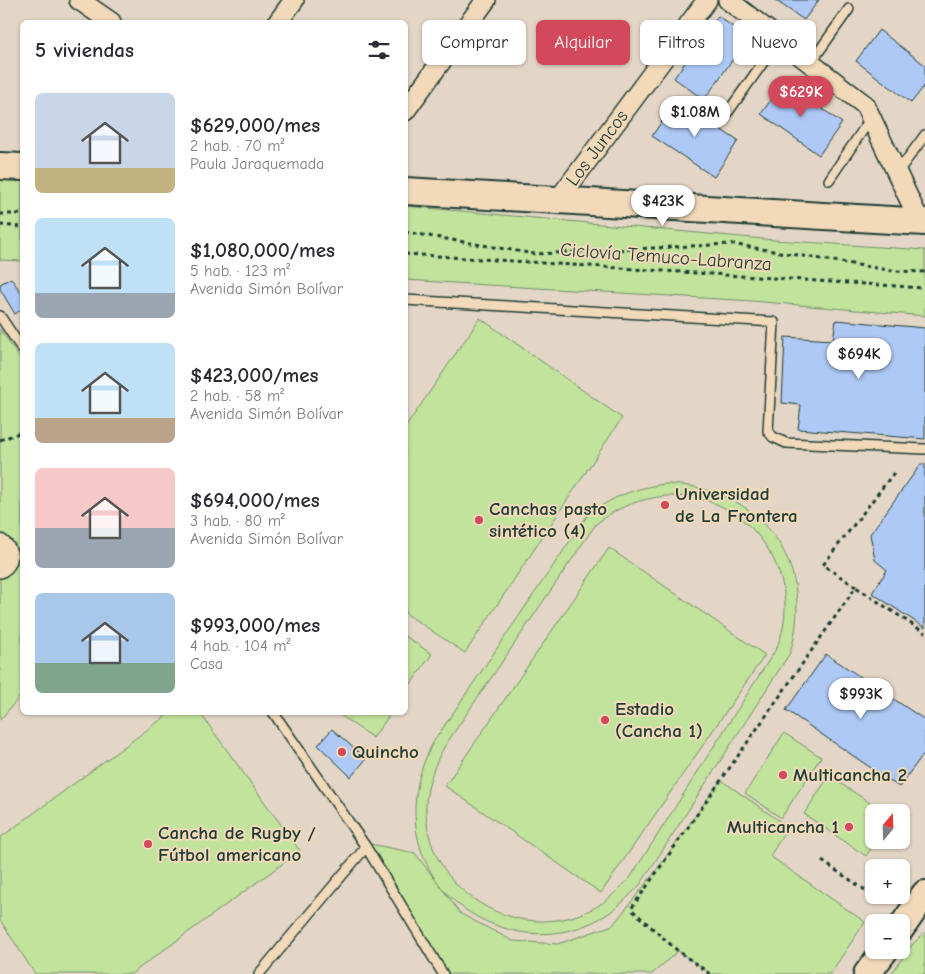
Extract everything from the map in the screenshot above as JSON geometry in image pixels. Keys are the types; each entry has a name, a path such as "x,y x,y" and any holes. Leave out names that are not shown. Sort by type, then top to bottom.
{"street":[{"path":"79,0 100,6 110,20"},
{"path":"279,20 294,0"},
{"path":"408,107 486,0"},
{"name":"Los Juncos","path":"558,200 707,0"},
{"path":"728,0 754,20"},
{"path":"811,65 865,105 897,173 923,222"},
{"path":"0,166 20,167"},
{"path":"408,190 923,222"},
{"path":"0,544 6,550 8,558 4,566 0,568"},
{"path":"912,916 925,894"},
{"path":"867,974 878,959"}],"lane":[{"path":"816,56 849,9"},
{"path":"728,112 761,65"},
{"path":"829,180 871,118"},
{"path":"897,173 925,135"},
{"path":"408,300 774,322 768,430 773,437 786,442 925,449"},
{"path":"0,316 20,346"},
{"path":"275,715 366,847 443,974"},
{"path":"259,974 366,847"}],"path":[{"path":"0,214 20,214"},
{"path":"0,225 20,227"},
{"path":"408,233 535,254 731,244 894,272 925,272"},
{"name":"Ciclovía Temuco-Labranza","path":"408,254 925,288"},
{"path":"0,440 20,433"},
{"path":"896,470 823,564 925,633"},
{"path":"710,974 678,951 632,909 856,587"},
{"path":"822,861 865,890"}],"green space":[{"path":"0,179 20,180 20,261 0,260"},
{"path":"408,206 774,240 925,250 925,316 752,301 408,280"},
{"name":"Canchas pasto sintético (4)","path":"480,318 622,418 465,653 408,615 408,424"},
{"path":"0,329 20,359 20,696 0,720"},
{"path":"665,484 699,488 728,498 753,514 773,534 788,559 796,588 797,619 790,653 640,885 630,895 605,916 577,928 542,934 507,929 477,917 453,900 435,879 422,854 416,827 416,799 422,770 434,741 587,516 624,494","holes":["666,496 705,500 732,512 749,526 764,543 775,562 782,583 785,605 783,627 776,649 630,878 621,887 592,909 563,919 534,921 506,915 480,903 457,885 440,862 429,835 426,805 429,782 434,768 444,747 596,524 612,513 629,505 647,499"]},
{"name":"Estadio (Cancha 1)","path":"609,548 765,655 601,893 445,786"},
{"path":"408,638 432,654 408,688"},
{"name":"Cancha de Rugby / Fútbol americano","path":"167,715 201,715 300,851 131,974 35,974 0,920 0,838"},
{"path":"340,715 390,715 373,738"},
{"name":"Multicancha 2","path":"784,733 821,757 781,818 745,793"},
{"name":"Multicancha 1","path":"829,776 872,804 865,804 865,849 871,849 866,856 804,814"},
{"path":"721,780 788,827 770,856 865,922 830,974 711,974 678,951 652,974 449,974 370,844 415,853 461,914 513,941 558,944 613,925 655,872"},
{"path":"925,932 925,974 891,974 902,959 910,959 911,946"}],"building":[{"path":"775,0 819,0 804,20"},
{"path":"718,16 733,27 733,59 704,100 674,78 683,65 723,65 723,20 715,20"},
{"path":"879,30 925,65 925,85 911,103 856,61"},
{"path":"784,81 842,123 819,155 761,114"},
{"path":"676,100 738,141 714,177 652,136"},
{"path":"11,278 20,291 20,310 15,314 0,289 0,284"},
{"path":"836,320 925,328 925,439 798,429 801,405 782,403 785,337 833,340"},
{"path":"921,464 925,464 925,628 872,593 887,570 875,560 870,534"},
{"path":"826,654 925,720 925,752 899,787 786,710"},
{"name":"Quincho","path":"332,729 366,759 351,777 318,745"}],"place":[{"name":"Universidad de La Frontera","path":"665,505"},
{"name":"Canchas pasto sintético (4)","path":"479,520"},
{"name":"Estadio (Cancha 1)","path":"605,720"},
{"name":"Quincho","path":"342,752"},
{"name":"Multicancha 2","path":"783,775"},
{"name":"Multicancha 1","path":"849,827"},
{"name":"Cancha de Rugby / Fútbol americano","path":"148,844"}]}
